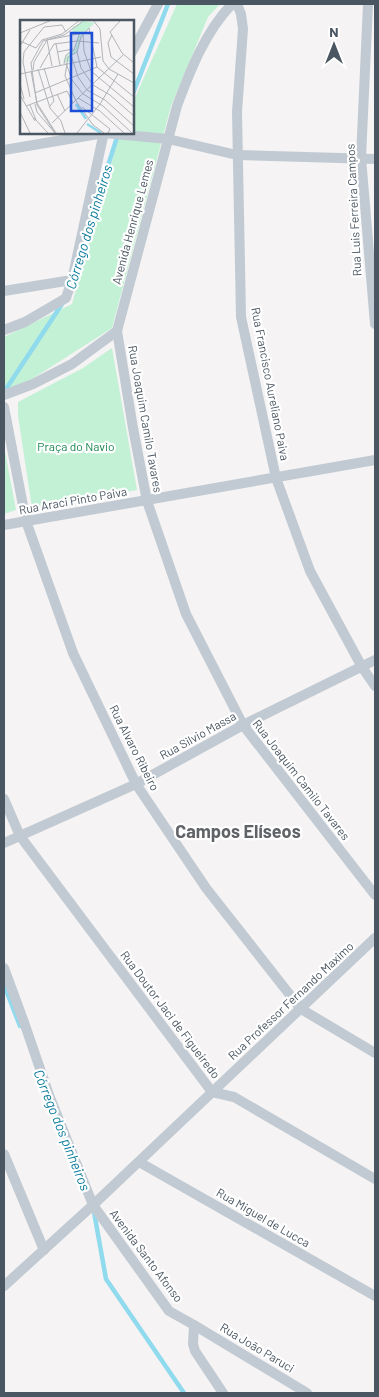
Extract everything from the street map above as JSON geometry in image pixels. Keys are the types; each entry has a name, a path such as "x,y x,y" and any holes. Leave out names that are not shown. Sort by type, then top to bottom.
{"street":[{"path":"134,48 158,4"},
{"name":"Avenida Henrique Lemes","path":"117,331 177,106 189,74 221,16 232,4"},
{"name":"Rua Francisco Aureliano Paiva","path":"238,4 243,29 237,112 242,317 276,478 310,572 362,667 375,686"},
{"name":"Rua Luis Ferreira Campos","path":"368,4 361,158 375,324"},
{"path":"4,150 98,134"},
{"path":"4,330 25,322 66,298 72,280 104,134"},
{"path":"115,134 168,139 237,155 375,159"},
{"path":"4,291 72,280"},
{"path":"4,395 33,384 72,364 117,331"},
{"name":"Rua Joaquim Camilo Tavares","path":"117,331 147,501 186,614 243,725 375,895"},
{"name":"Rua Alvaro Ribeiro","path":"4,408 26,522 73,653 136,784 206,888 300,1008 375,1053"},
{"name":"Rua Araci Pinto Paiva","path":"4,525 375,460"},
{"name":"Rua Silvio Massa","path":"4,843 136,784 243,725 375,660"},
{"name":"Rua Doutor Jaci de Figueiredo","path":"4,799 20,836 212,1092 234,1097 375,1179"},
{"name":"Rua Professor Fernando Maximo","path":"4,1286 139,1162 375,938"},
{"name":"Avenida Santo Afonso","path":"4,968 48,1095 93,1205 169,1310 194,1325"},
{"path":"4,1154 44,1250"},
{"name":"Rua Miguel de Lucca","path":"139,1162 375,1296"},
{"path":"194,1325 193,1344 195,1351 223,1393"},
{"name":"Rua João Paruci","path":"194,1325 307,1393"}],"green space":[{"path":"177,4 220,4 208,17 171,106 112,328 32,379 4,391 4,337 72,304 120,134 134,134 134,100"},
{"name":"Praça do Navio","path":"112,348 137,490 32,508 18,416 18,402 83,368"},
{"path":"4,446 16,510 4,514"}],"waterway":[{"name":"Córrego dos pinheiros","path":"134,91 168,4"},
{"name":"Córrego dos pinheiros","path":"88,229 118,134"},
{"name":"Córrego dos pinheiros","path":"4,392 62,304"},
{"name":"Córrego dos pinheiros","path":"4,985 20,1026"},
{"name":"Córrego dos pinheiros","path":"94,1212 106,1279 184,1393"}],"district":[{"name":"Campos Elíseos","path":"238,832"}]}
